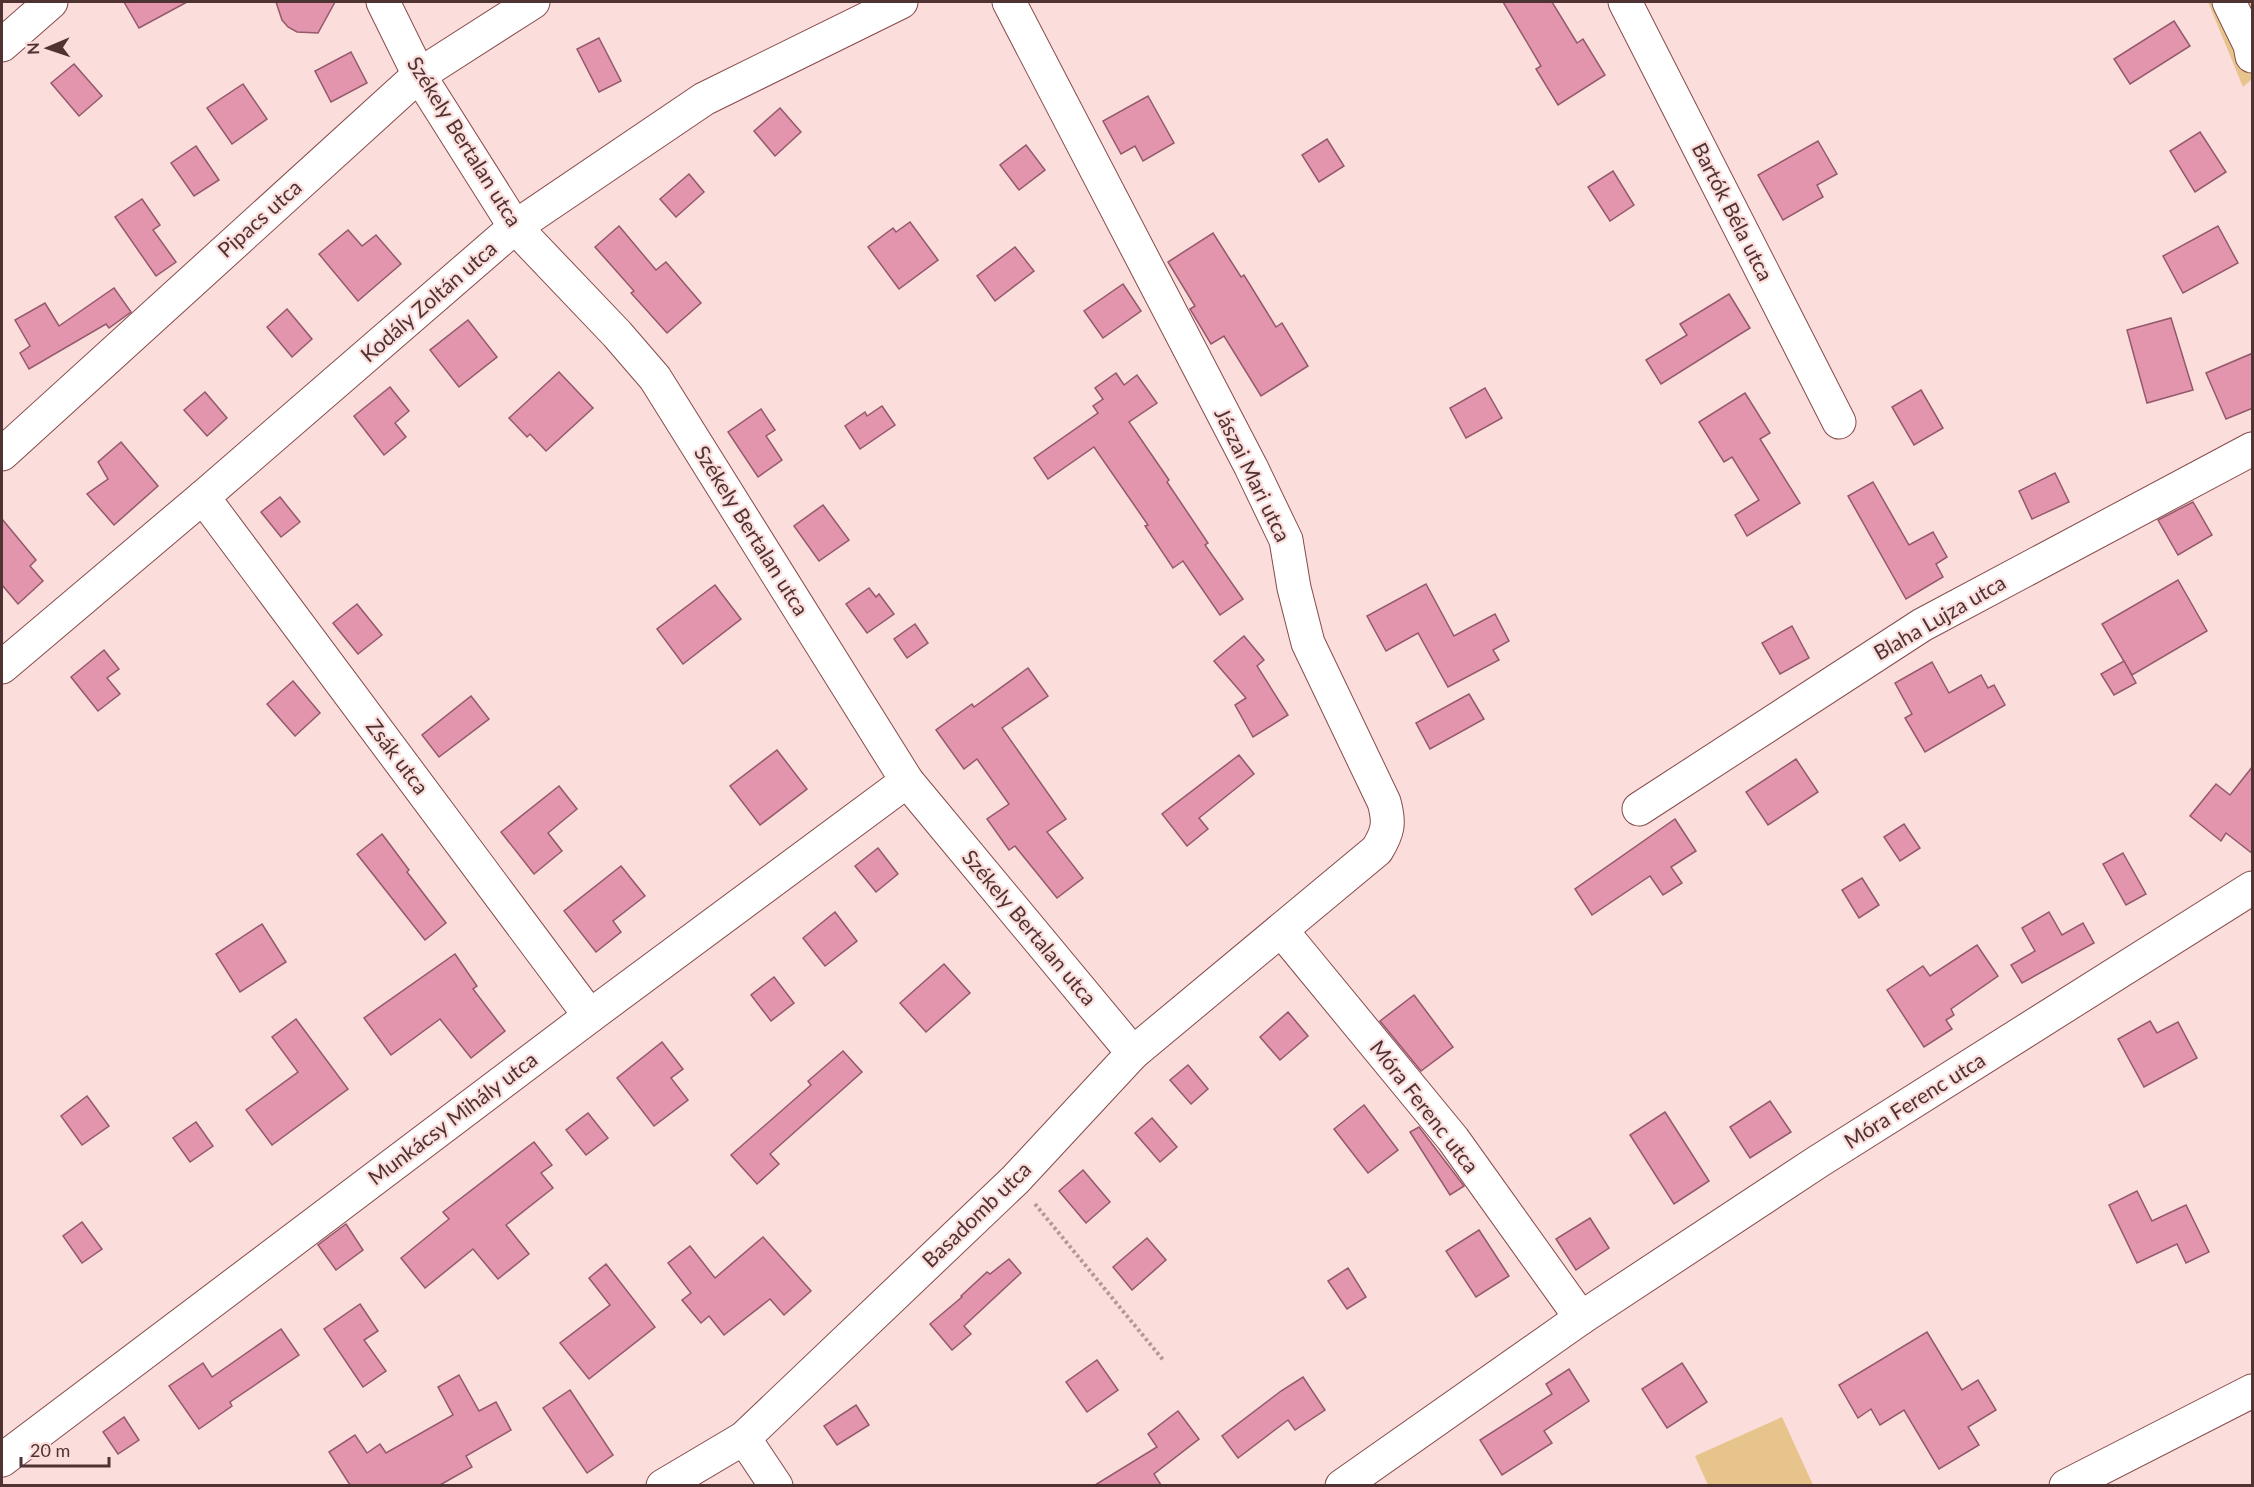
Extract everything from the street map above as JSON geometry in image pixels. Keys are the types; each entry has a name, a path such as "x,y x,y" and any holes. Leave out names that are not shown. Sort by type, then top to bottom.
{"street":[{"path":"2,45 51,2"},
{"name":"Székely Bertalan utca","path":"383,2 419,75 515,227 617,334 655,378 907,781 1133,1053"},
{"name":"Pipacs utca","path":"2,454 419,75 533,2"},
{"name":"Kodály Zoltán utca","path":"2,667 204,497 515,227 704,99 901,2"},
{"name":"Jászai Mari utca","path":"1009,2 1251,468 1286,540 1294,588 1308,643 1384,802 1389,819 1385,837 1377,850 1281,930"},
{"name":"Bartók Béla utca","path":"1625,2 1839,422"},
{"path":"2229,2 2252,48"},
{"name":"Blaha Lujza utca","path":"1639,809 1922,625 2253,448"},
{"name":"Zsák utca","path":"204,497 590,1016"},
{"name":"Munkácsy Mihály utca","path":"2,1460 590,1016 907,781"},
{"name":"Móra Ferenc utca","path":"1342,1485 1581,1318 1819,1161 2253,888"},
{"name":"Basadomb utca","path":"663,1485 744,1438 1015,1180 1133,1053 1281,930"},
{"name":"Móra Ferenc utca","path":"1281,930 1453,1139 1581,1318"},
{"path":"2066,1485 2253,1391"},
{"path":"744,1438 776,1485"}],"path":[{"path":"1015,1180 1164,1361"}],"shaded area":[{"path":"2208,2 2252,2 2252,79 2243,87"},
{"path":"1782,1417 1813,1485 1708,1485 1695,1456"}],"building":[{"path":"124,2 187,2 139,28"},
{"path":"276,2 335,2 318,33 297,32 288,27 282,20"},
{"path":"1503,2 1552,2 1577,43 1583,39 1605,75 1558,105 1536,69 1541,66"},
{"path":"2174,21 2190,46 2130,84 2114,59"},
{"path":"599,38 621,81 599,92 577,49"},
{"path":"351,52 367,83 331,102 315,71"},
{"path":"74,64 102,96 79,116 51,83"},
{"path":"243,84 267,119 232,144 207,108"},
{"path":"1148,96 1174,143 1143,161 1135,146 1121,154 1103,121"},
{"path":"780,108 801,132 775,156 754,131"},
{"path":"2200,132 2226,172 2195,192 2170,151"},
{"path":"1327,139 1344,166 1319,182 1302,155"},
{"path":"1818,141 1837,174 1817,185 1823,197 1783,220 1758,175"},
{"path":"1026,145 1045,170 1019,190 1000,165"},
{"path":"196,146 219,180 194,196 171,163"},
{"path":"1613,171 1634,205 1610,221 1588,187"},
{"path":"689,174 704,192 676,217 660,199"},
{"path":"142,199 160,225 153,230 176,262 156,276 115,217"},
{"path":"910,222 938,260 899,289 868,247 893,228 896,232"},
{"path":"619,226 656,270 666,262 701,303 667,333 631,293 634,291 595,247"},
{"path":"2218,226 2238,263 2183,293 2163,256"},
{"path":"348,230 362,246 376,235 401,264 358,301 319,254"},
{"path":"1213,233 1241,277 1244,275 1276,327 1282,323 1308,366 1261,396 1224,336 1211,344 1190,309 1195,306 1168,262"},
{"path":"1015,247 1034,271 995,301 977,276"},
{"path":"1123,284 1141,311 1103,338 1084,311"},
{"path":"114,288 131,312 109,328 106,324 29,369 20,353 30,346 15,320 45,303 59,326"},
{"path":"1729,294 1750,328 1661,384 1646,360 1687,335 1680,324"},
{"path":"287,309 312,339 292,357 267,327"},
{"path":"2171,318 2193,390 2147,403 2127,330"},
{"path":"468,320 497,357 459,387 430,350"},
{"path":"2253,353 2253,408 2226,419 2206,373"},
{"path":"559,372 593,408 546,451 530,434 527,437 509,418"},
{"path":"1116,373 1124,385 1137,375 1157,403 1129,422 1208,543 1205,545 1243,599 1220,615 1183,561 1173,568 1145,526 1148,525 1094,447 1048,479 1034,458 1098,413 1093,406 1103,399 1095,388"},
{"path":"390,387 409,411 395,423 406,437 384,455 354,416"},
{"path":"1485,388 1502,418 1466,438 1450,408"},
{"path":"1921,390 1943,428 1914,445 1892,407"},
{"path":"205,392 227,418 207,436 184,410"},
{"path":"1745,393 1770,433 1760,439 1800,503 1747,536 1735,515 1759,500 1732,457 1724,462 1699,422"},
{"path":"882,406 895,425 860,449 845,426 865,412 867,416"},
{"path":"761,409 775,430 766,436 782,460 758,477 728,432"},
{"path":"121,442 158,486 114,525 87,494 108,479 98,462"},
{"path":"2055,473 2069,502 2032,519 2019,491"},
{"path":"1873,482 1909,545 1933,532 1947,557 1936,564 1943,577 1906,599 1848,496"},
{"path":"280,497 300,522 281,537 261,512"},
{"path":"2193,502 2212,535 2178,555 2158,520"},
{"path":"823,505 849,540 819,561 794,526"},
{"path":"2,519 36,560 30,566 43,581 18,604 2,585"},
{"path":"2178,580 2207,631 2132,675 2102,624"},
{"path":"1426,584 1454,636 1495,614 1509,641 1493,650 1499,660 1448,687 1418,633 1386,651 1367,616"},
{"path":"715,585 741,619 683,664 657,629"},
{"path":"869,588 876,597 879,594 894,614 867,633 846,604"},
{"path":"357,604 382,635 358,654 333,623"},
{"path":"915,624 928,643 907,658 894,639"},
{"path":"1792,626 1809,658 1780,674 1762,643"},
{"path":"1244,636 1264,660 1257,666 1288,715 1253,737 1235,705 1246,698 1214,661"},
{"path":"104,650 119,669 107,678 120,694 98,711 71,677"},
{"path":"2124,661 2136,683 2114,695 2101,674"},
{"path":"1932,662 1949,693 1981,675 1988,688 1994,685 2005,705 1925,752 1905,718 1912,714 1895,683"},
{"path":"1028,668 1048,696 1002,728 1066,819 1047,832 1083,878 1057,898 1015,846 1009,850 987,819 1009,804 977,759 964,769 936,730 972,704 974,707"},
{"path":"293,681 320,713 295,736 267,704"},
{"path":"1469,694 1484,719 1430,749 1416,723"},
{"path":"471,696 489,719 439,757 422,735"},
{"path":"777,750 807,789 760,825 730,786"},
{"path":"1239,755 1254,774 1199,818 1208,829 1187,846 1162,814"},
{"path":"1796,759 1818,792 1768,825 1746,792"},
{"path":"2253,766 2253,854 2226,833 2221,841 2190,816 2216,784 2230,795"},
{"path":"559,786 577,809 548,833 562,851 534,874 501,832"},
{"path":"1675,819 1696,851 1671,867 1682,883 1663,895 1650,876 1592,915 1575,889"},
{"path":"1904,824 1920,848 1900,861 1884,837"},
{"path":"382,834 409,870 407,872 446,923 425,940 357,854"},
{"path":"878,848 898,874 876,892 855,866"},
{"path":"2123,853 2146,894 2126,905 2103,864"},
{"path":"621,866 645,896 613,921 621,932 596,952 564,911"},
{"path":"1862,878 1879,905 1859,918 1842,890"},
{"path":"835,912 857,941 825,966 803,938"},
{"path":"2049,912 2062,935 2083,923 2094,943 2022,983 2011,965 2035,951 2022,928"},
{"path":"262,924 286,962 240,992 216,954"},
{"path":"1977,945 1998,976 1951,1009 1954,1015 1946,1020 1952,1029 1924,1047 1887,990 1923,966 1930,976"},
{"path":"455,954 477,986 473,989 505,1031 471,1058 440,1019 391,1055 364,1018"},
{"path":"944,964 970,993 926,1032 900,1003"},
{"path":"774,977 794,1003 771,1021 751,995"},
{"path":"1414,995 1453,1047 1421,1071 1380,1021"},
{"path":"1288,1012 1308,1036 1280,1060 1260,1037"},
{"path":"296,1019 348,1089 272,1145 246,1110 298,1072 272,1037"},
{"path":"2150,1021 2157,1033 2178,1022 2197,1058 2144,1087 2118,1039"},
{"path":"662,1042 683,1069 671,1078 688,1100 654,1126 617,1078"},
{"path":"843,1051 862,1072 770,1154 779,1164 757,1184 731,1155 811,1085 808,1081"},
{"path":"1188,1065 1208,1089 1191,1104 1170,1080"},
{"path":"87,1096 109,1126 82,1145 61,1116"},
{"path":"1770,1101 1791,1132 1750,1158 1730,1127"},
{"path":"1364,1105 1398,1150 1368,1173 1334,1129"},
{"path":"1665,1112 1709,1181 1674,1204 1630,1135"},
{"path":"588,1113 608,1138 586,1155 566,1130"},
{"path":"1152,1118 1177,1147 1160,1162 1135,1133"},
{"path":"196,1122 213,1146 190,1162 173,1138"},
{"path":"1419,1127 1464,1186 1450,1195 1410,1132"},
{"path":"534,1142 552,1165 541,1173 553,1188 506,1225 529,1254 498,1279 473,1249 425,1288 401,1258 449,1219 443,1212"},
{"path":"1083,1170 1110,1202 1086,1223 1059,1191"},
{"path":"2137,1191 2152,1221 2186,1205 2209,1252 2186,1263 2177,1244 2137,1263 2109,1205"},
{"path":"1590,1218 1609,1248 1576,1270 1556,1239"},
{"path":"82,1222 102,1249 82,1263 63,1236"},
{"path":"346,1224 363,1250 336,1270 318,1245"},
{"path":"1479,1230 1509,1276 1476,1297 1446,1251"},
{"path":"763,1237 811,1291 784,1315 770,1299 724,1335 709,1316 701,1323 682,1300 691,1293 668,1263 690,1246 715,1278"},
{"path":"1147,1238 1166,1260 1132,1290 1113,1267"},
{"path":"1009,1259 1021,1273 964,1326 971,1334 952,1350 930,1324 987,1272 990,1274"},
{"path":"606,1264 655,1327 589,1379 560,1343 610,1305 589,1278"},
{"path":"1348,1268 1366,1297 1347,1309 1328,1281"},
{"path":"360,1304 378,1331 364,1340 386,1371 363,1387 324,1329"},
{"path":"281,1329 299,1355 230,1402 232,1406 199,1429 169,1386 203,1363 212,1377"},
{"path":"1927,1332 1962,1390 1978,1380 1996,1410 1968,1427 1979,1445 1939,1469 1904,1410 1880,1425 1871,1409 1858,1418 1839,1385"},
{"path":"1097,1360 1118,1390 1087,1412 1066,1382"},
{"path":"1682,1363 1707,1402 1667,1428 1642,1389"},
{"path":"1569,1369 1589,1401 1544,1431 1552,1443 1502,1475 1480,1440 1552,1394 1546,1384"},
{"path":"459,1375 479,1411 496,1402 511,1430 466,1456 472,1467 440,1485 350,1485 329,1452 355,1435 367,1453 380,1444 386,1453 453,1415 438,1387"},
{"path":"1303,1377 1325,1410 1295,1430 1288,1420 1238,1458 1222,1436"},
{"path":"570,1390 613,1455 587,1473 543,1408"},
{"path":"856,1405 869,1425 837,1445 824,1426"},
{"path":"1178,1411 1199,1439 1154,1474 1161,1485 1095,1485 1157,1447 1148,1434"},
{"path":"124,1417 139,1440 118,1454 103,1432"}]}
